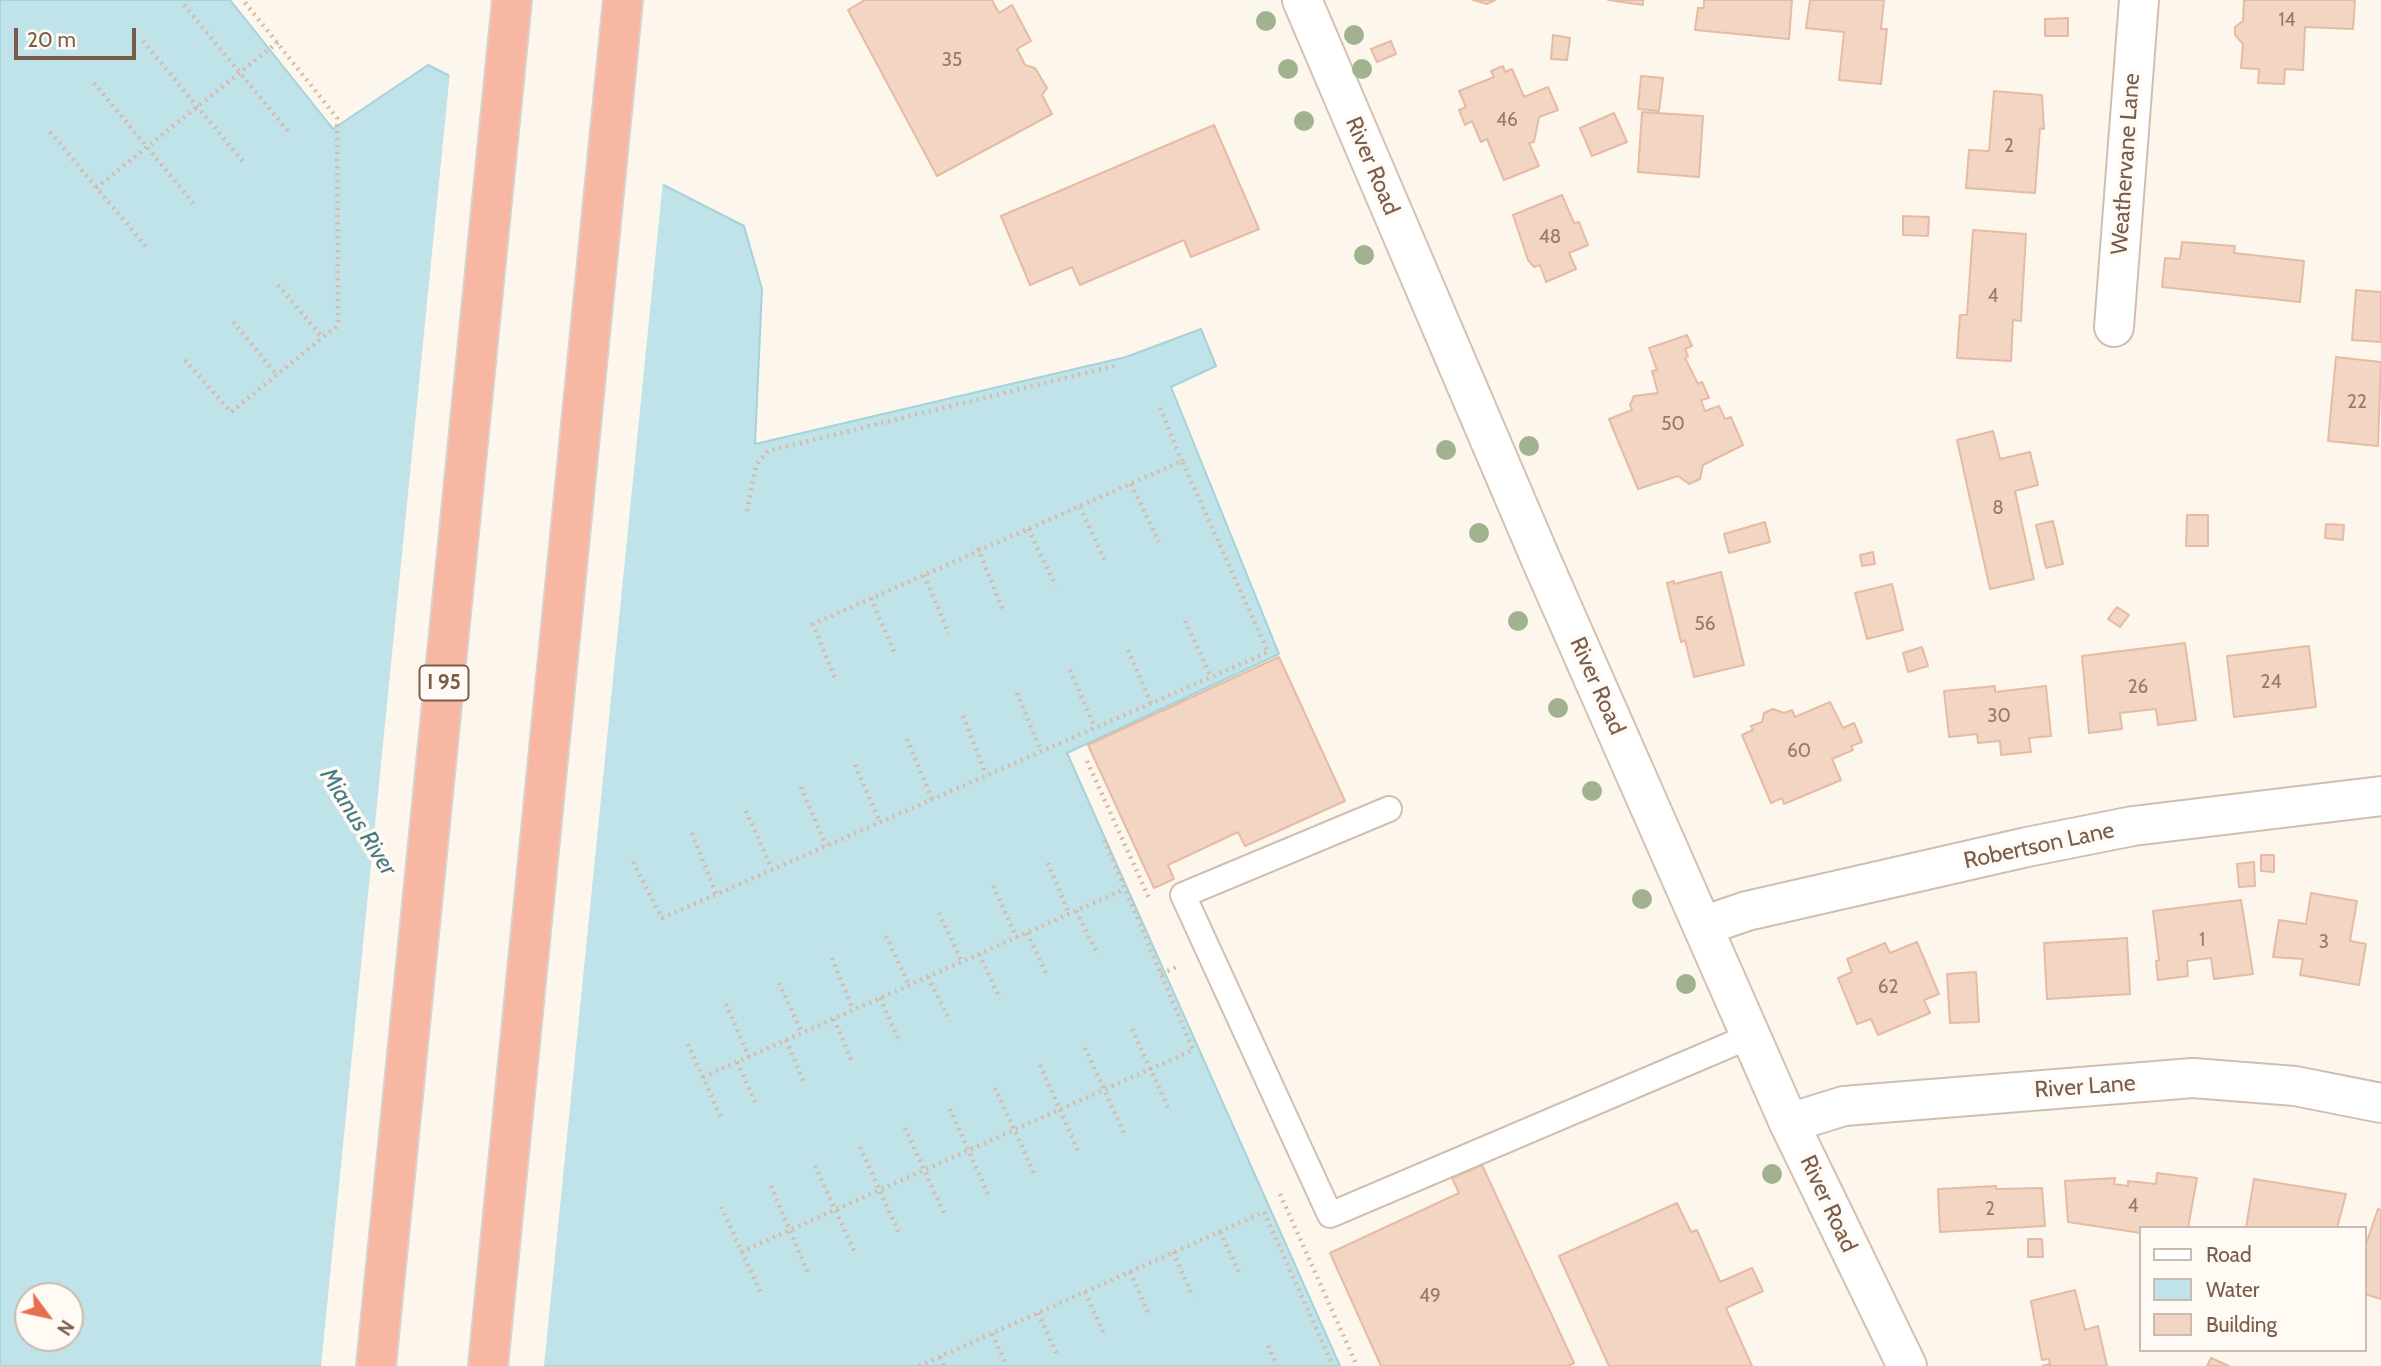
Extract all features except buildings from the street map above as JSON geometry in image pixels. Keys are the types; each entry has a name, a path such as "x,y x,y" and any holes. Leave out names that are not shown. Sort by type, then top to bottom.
{"highway":[{"name":"I 95","path":"376,1366 512,0"},
{"path":"488,1366 623,0"}],"street":[{"name":"River Road","path":"1302,0 1539,555 1753,1035 1789,1123 1907,1366"},
{"name":"Weathervane Lane","path":"2114,327 2139,0"},
{"name":"Robertson Lane","path":"1703,926 1747,911 2093,834 2381,796"},
{"name":"River Lane","path":"1789,1123 1844,1106 2193,1078 2295,1086 2381,1103"}],"lane":[{"path":"1389,809 1183,895 1330,1215 1753,1035"}],"path":[{"path":"185,360 231,412 338,325 337,118 275,44 243,0"},
{"path":"184,5 288,131"},
{"path":"143,41 244,163"},
{"path":"96,188 275,44"},
{"path":"94,83 194,204"},
{"path":"50,132 148,249"},
{"path":"278,285 322,337"},
{"path":"233,322 277,375"},
{"path":"747,511 756,465 768,451 1118,365"},
{"path":"634,862 662,918 1268,652 1160,408"},
{"path":"835,678 813,624 1182,461"},
{"path":"1131,484 1159,542"},
{"path":"1080,507 1106,564"},
{"path":"1028,529 1056,586"},
{"path":"978,548 1003,611"},
{"path":"924,575 949,634"},
{"path":"871,598 895,654"},
{"path":"1185,621 1211,677"},
{"path":"1128,650 1151,703"},
{"path":"1070,670 1096,728"},
{"path":"1017,693 1041,751"},
{"path":"963,716 986,775"},
{"path":"907,739 932,799"},
{"path":"855,765 880,822"},
{"path":"801,787 826,846"},
{"path":"746,811 772,869"},
{"path":"692,833 716,894"},
{"path":"741,1252 1193,1050 1104,839"},
{"path":"1048,863 1069,914"},
{"path":"993,886 1017,938"},
{"path":"703,1077 1125,889"},
{"path":"1076,911 1098,955"},
{"path":"939,913 962,962"},
{"path":"1027,933 1048,977"},
{"path":"886,936 909,985"},
{"path":"979,954 1000,999"},
{"path":"832,958 853,1010"},
{"path":"1161,974 1179,966"},
{"path":"928,977 950,1021"},
{"path":"779,983 802,1033"},
{"path":"880,998 900,1043"},
{"path":"726,1004 749,1057"},
{"path":"834,1019 853,1064"},
{"path":"1132,1028 1170,1112"},
{"path":"786,1040 805,1085"},
{"path":"688,1044 722,1120"},
{"path":"1085,1048 1124,1133"},
{"path":"737,1062 757,1106"},
{"path":"1040,1065 1079,1153"},
{"path":"995,1088 1034,1173"},
{"path":"950,1109 988,1194"},
{"path":"905,1128 944,1213"},
{"path":"860,1147 899,1233"},
{"path":"815,1166 855,1253"},
{"path":"771,1186 808,1273"},
{"path":"721,1208 761,1293"},
{"path":"919,1366 1264,1212 1333,1366"},
{"path":"1220,1232 1240,1274"},
{"path":"1174,1252 1193,1297"},
{"path":"1130,1272 1149,1315"},
{"path":"1084,1292 1105,1336"},
{"path":"1038,1313 1058,1356"},
{"path":"992,1334 1007,1366"},
{"path":"1268,1346 1277,1366"},
{"path":"940,1357 944,1366"}],"water":[{"name":"Mianus River","path":"0,0 230,0 333,129 428,65 744,226 762,289 755,444 1126,357 1201,329 1216,366 1171,387 1279,654 1067,753 1340,1366 0,1366"}],"pier":[{"path":"450,72 663,181 544,1366 321,1366"}]}
